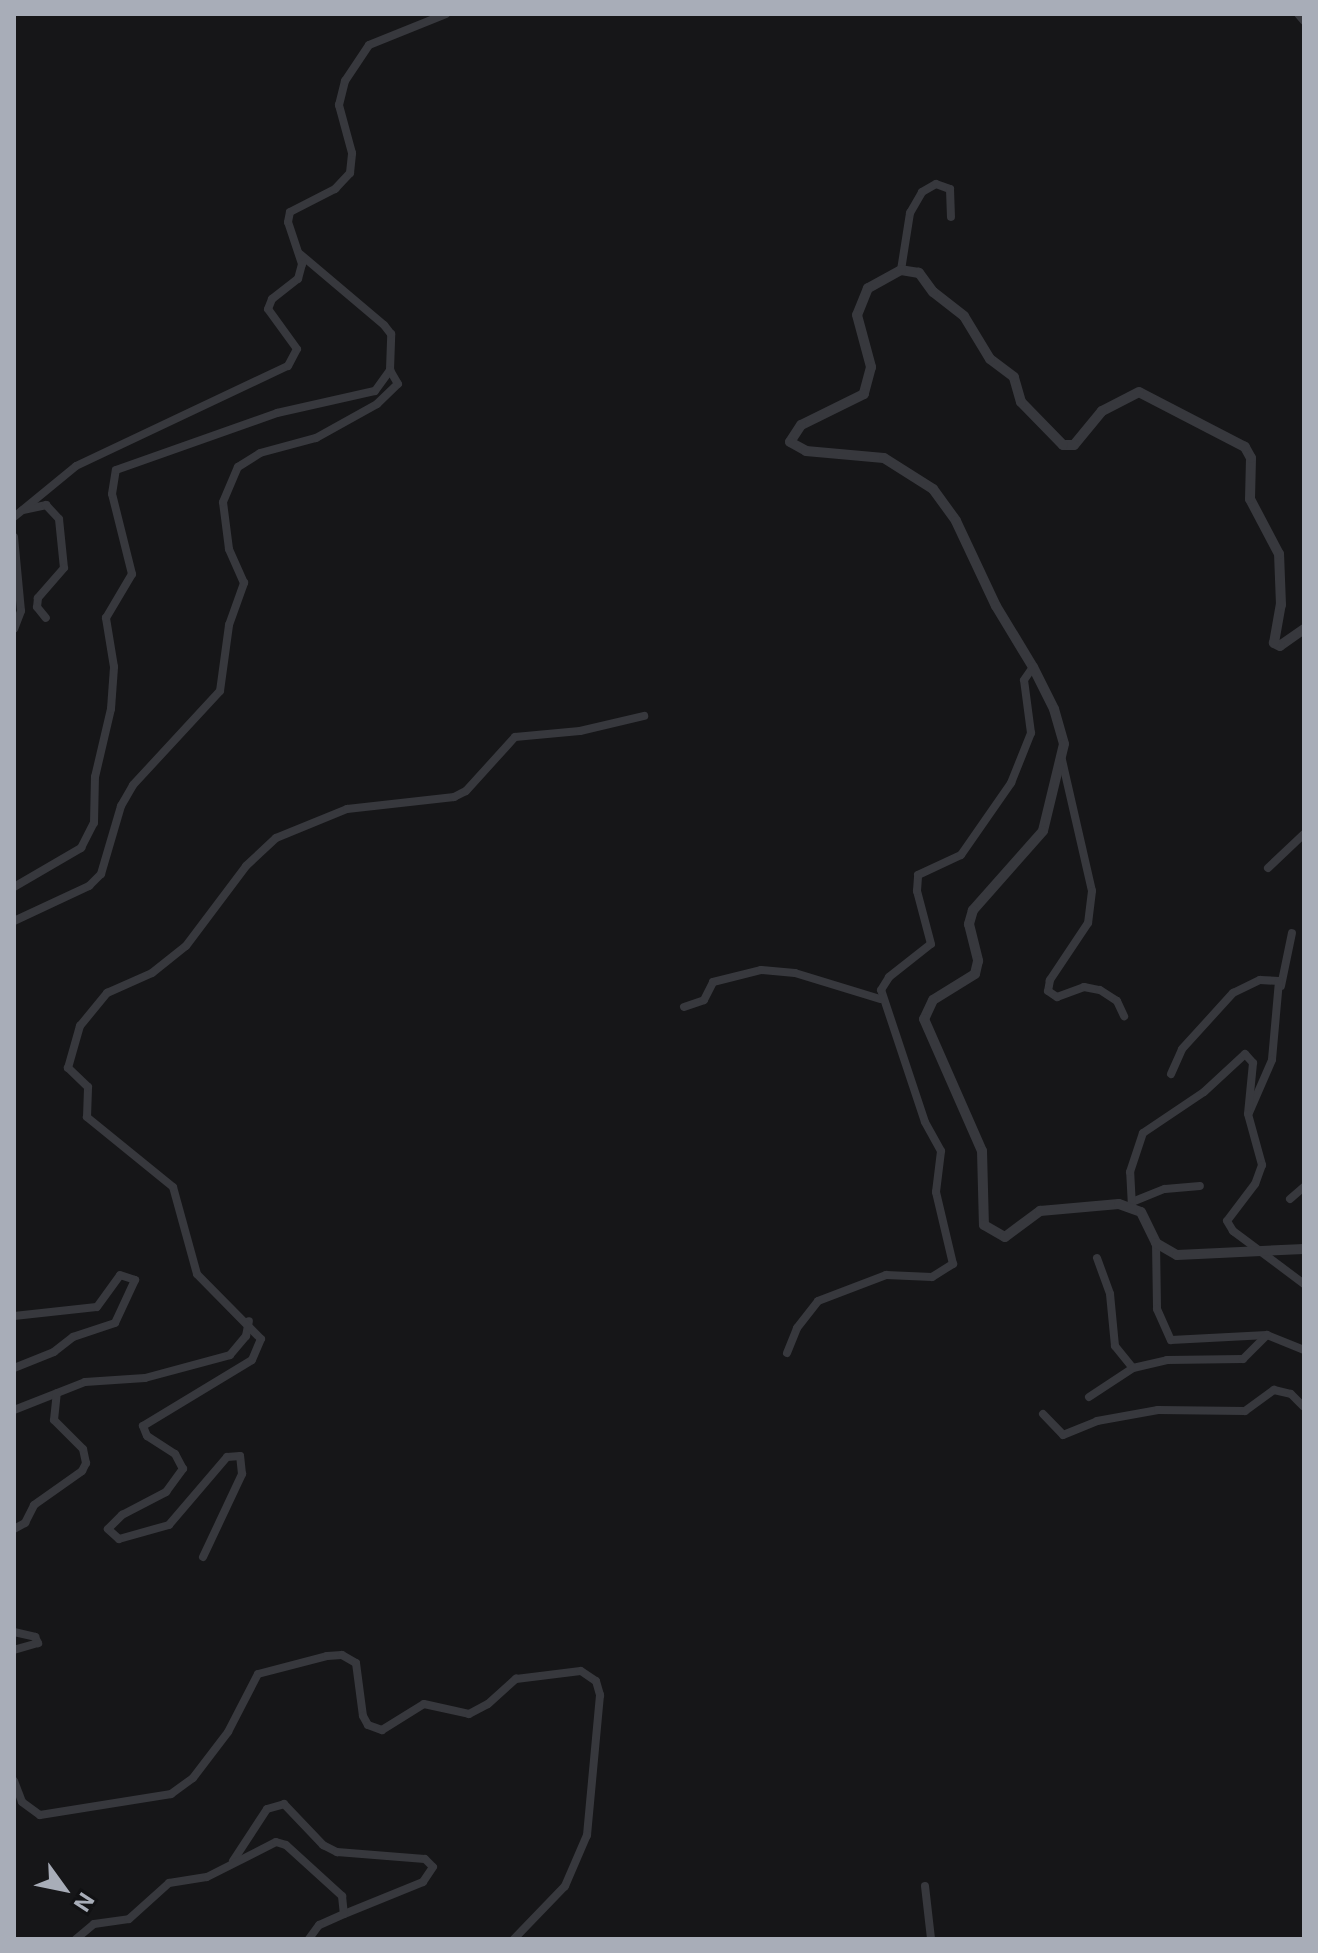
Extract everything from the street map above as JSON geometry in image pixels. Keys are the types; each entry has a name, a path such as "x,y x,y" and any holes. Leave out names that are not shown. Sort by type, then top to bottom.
{"street":[{"path":"14,517 76,466 288,366 297,349 268,309 272,299 298,279 300,254 288,222 290,212 335,189 350,173 352,153 339,105 345,81 369,45 446,14"},
{"path":"1298,14 1304,21"},
{"path":"901,270 910,213 922,192 936,184 950,189 951,217"},
{"path":"14,921 89,886 101,874 121,806 133,785 220,691 229,625 244,583 229,549 223,502 238,467 260,453 316,438 377,404 398,384 390,370 391,334 300,254"},
{"path":"1124,1016 1117,1001 1100,990 1084,987 1057,997 1048,991 1050,980 1088,923 1092,891 1062,766 1064,744 1054,709 996,606 956,521 933,489 884,458 806,451 790,442 796,428 864,394 871,367 858,307 868,288 901,270 919,273 933,292 964,316 984,352 1014,377 1021,402 1063,445 1074,445 1102,411 1139,392 1245,447 1251,458 1250,499 1279,554 1281,605 1274,643 1280,646 1304,629"},
{"path":"14,887 81,848 94,823 95,777 111,709 114,667 106,618 132,574 112,494 116,470 277,413 375,391 390,370"},
{"path":"23,511 46,505 59,519 64,568 38,598 37,607 46,618"},
{"path":"14,537 21,611 14,629"},
{"path":"787,1353 797,1328 818,1301 886,1275 941,1274 954,1260 936,1192 941,1151 880,999 889,977 931,944 917,891 918,875 961,855 1011,783 1031,733 1024,680 1033,667"},
{"path":"203,1557 242,1474 240,1456 227,1457 169,1525 119,1539 108,1529 122,1515 156,1499 180,1476 182,1460 147,1436 143,1426 252,1360 261,1339 249,1321 197,1274 173,1187 87,1117 88,1087 68,1068 80,1026 107,993 161,968 186,946 246,866 276,838 347,809 454,797 466,791 515,737 580,731 644,716"},
{"path":"1064,744 1043,831 973,910 969,924 978,961 975,974 933,1000 924,1019 926,1030 982,1151 984,1225 991,1233 1005,1237 1040,1211 1056,1207 1132,1204 1165,1189 1200,1186"},
{"path":"1268,868 1304,834"},
{"path":"1248,1114 1272,1060 1272,1019 1292,933"},
{"path":"684,1007 704,1000 713,982 761,970 795,973 880,999"},
{"path":"1171,1074 1182,1049 1233,993 1260,980 1279,981 1281,986"},
{"path":"1304,1284 1264,1251 1233,1231 1227,1221 1255,1184 1262,1165 1248,1114 1253,1063 1245,1054 1204,1092 1143,1133 1130,1172 1132,1204 1141,1212 1156,1243 1157,1309 1171,1340 1267,1335 1304,1350"},
{"path":"1290,1199 1304,1187"},
{"path":"1156,1243 1177,1255 1304,1249"},
{"path":"1097,1258 1110,1294 1115,1346 1133,1368"},
{"path":"14,1316 97,1307 120,1275 135,1280 115,1323 73,1337 54,1352 14,1368"},
{"path":"14,1410 85,1382 145,1378 230,1355 246,1336 249,1321"},
{"path":"1089,1397 1133,1368 1167,1360 1237,1361 1267,1335"},
{"path":"1043,1414 1063,1435 1106,1419 1158,1410 1245,1411 1274,1390 1291,1394 1304,1407"},
{"path":"14,1529 25,1523 40,1499 82,1471 86,1463 83,1449 54,1420 57,1393"},
{"path":"14,1632 35,1637 38,1643 14,1650"},
{"path":"14,1781 22,1802 40,1815 171,1794 193,1778 228,1732 258,1674 327,1656 342,1655 356,1663 363,1716 368,1725 382,1730 424,1704 469,1714 488,1704 516,1679 581,1671 596,1681 600,1695 587,1835 565,1886 514,1939"},
{"path":"230,1865 267,1809 284,1804 323,1845 337,1852 425,1859 433,1867 423,1882 319,1925 309,1939"},
{"path":"76,1939 94,1924 129,1919 169,1883 207,1877 267,1844 281,1843 340,1892 344,1914"},
{"path":"925,1886 931,1939"}]}
